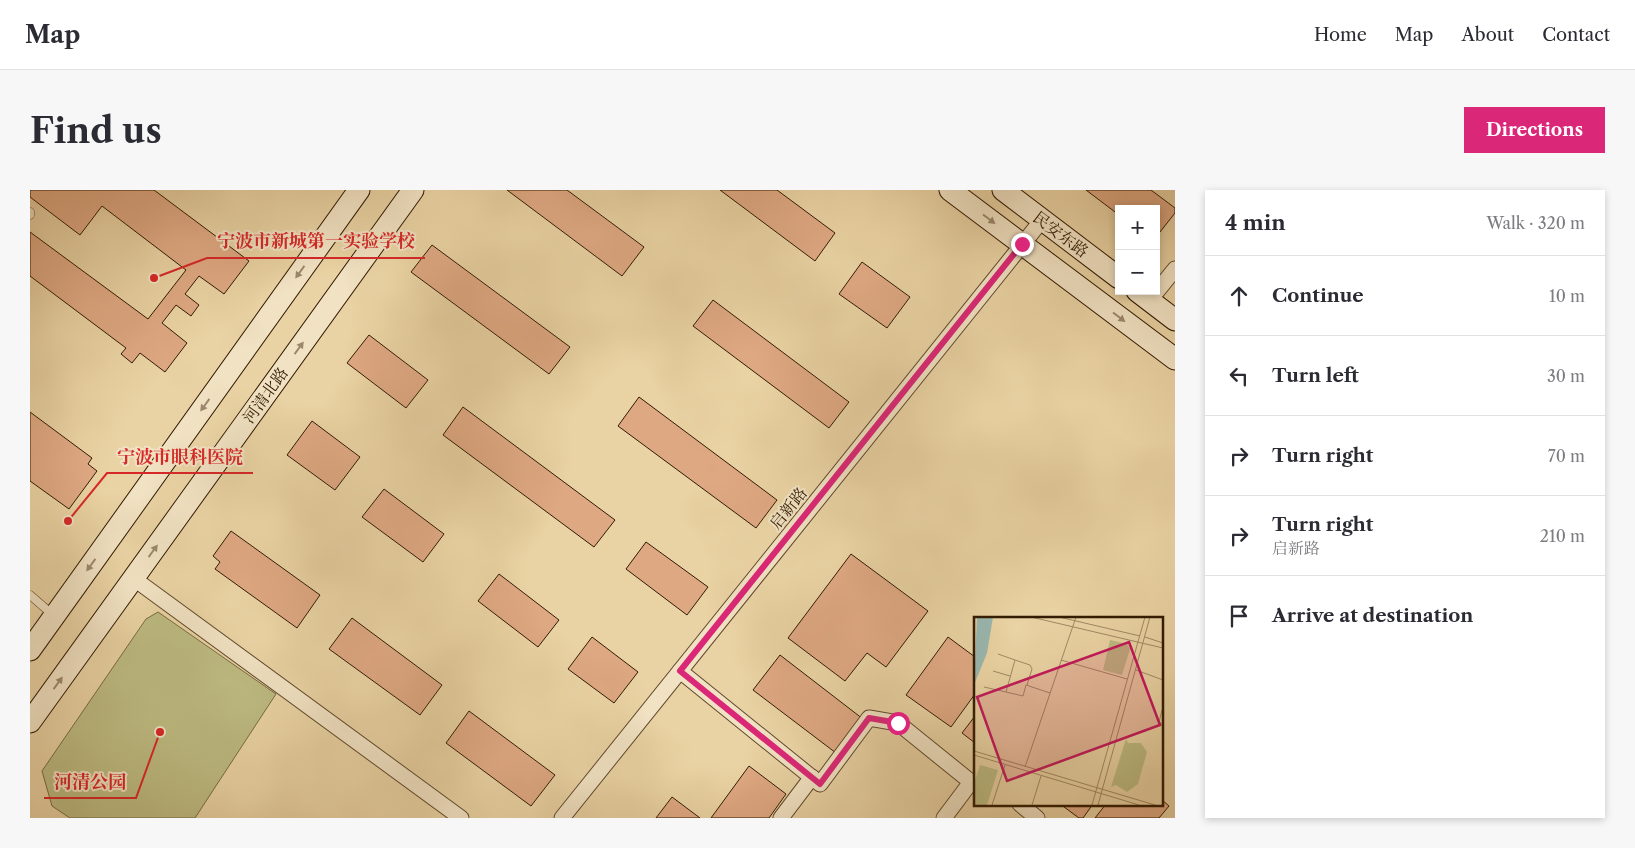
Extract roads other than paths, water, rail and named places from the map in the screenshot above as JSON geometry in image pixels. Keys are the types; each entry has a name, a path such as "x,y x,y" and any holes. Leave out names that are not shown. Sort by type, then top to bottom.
{"main road":[{"path":"30,650 359,190"},
{"name":"河清北路","path":"30,722 413,190"},
{"name":"民安东路","path":"950,190 1175,359"},
{"name":"民安东路","path":"1003,190 1115,275"},
{"path":"1143,296 1175,320"}],"street":[{"name":"启新路","path":"562,818 1042,220"},
{"path":"1143,296 1175,269"},
{"path":"133,578 461,818"},
{"path":"680,671 820,784 869,718 898,723 973,782 944,818"},
{"path":"781,818 812,777"},
{"path":"1022,806 1036,818"}],"lane":[{"path":"30,595 54,616"}],"place":[{"name":"宁波市新城第一实验学校","path":"154,278"},
{"name":"宁波市眼科医院","path":"68,521"},
{"name":"河清公园","path":"160,732"}]}
